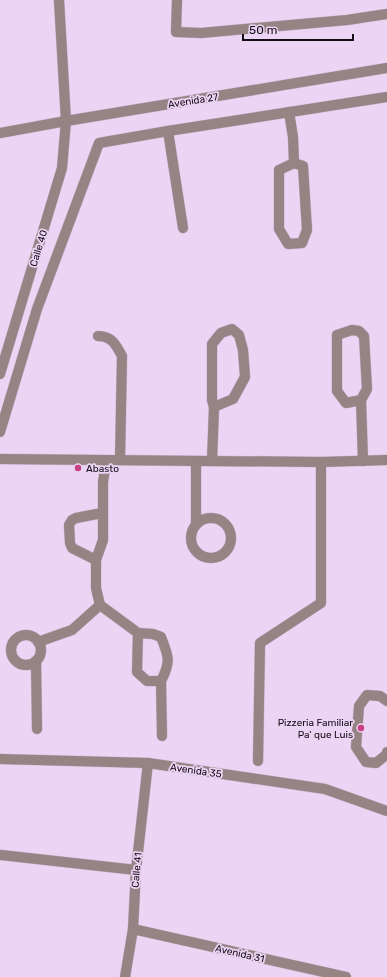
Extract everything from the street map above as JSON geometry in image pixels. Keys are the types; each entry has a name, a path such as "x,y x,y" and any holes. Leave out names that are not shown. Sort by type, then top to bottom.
{"street":[{"name":"Calle 40","path":"0,374 62,168 66,121 59,0"},
{"path":"177,0 176,32 208,32 347,20 387,14"},
{"name":"Avenida 27","path":"0,133 387,68"},
{"path":"0,432 37,309 100,143 387,97"},
{"path":"289,112 293,137 294,163"},
{"path":"168,131 183,228"},
{"path":"294,163 303,166 307,230 302,243 288,244 279,229 278,170 294,163"},
{"path":"212,461 214,407 212,400 212,344 222,333 232,329 239,335 243,350 244,377 233,399 214,407"},
{"path":"362,400 346,404 337,391 337,335 352,330 359,331 364,336 367,389 362,400 363,461"},
{"path":"98,336 105,336 114,342 122,356 120,460"},
{"path":"0,459 321,462 387,460"},
{"path":"106,461 102,513 103,540 96,560 96,588 100,605 138,633 153,634 161,637 168,655 167,669 161,681 162,736"},
{"path":"196,461 196,524 191,536 191,543 198,554 204,557 217,558 223,555 230,544 231,537 230,531 226,525 221,521 208,518 196,524"},
{"path":"258,761 260,643 321,603 321,462"},
{"path":"96,560 72,548 70,543 69,525 72,520 76,518 102,513"},
{"path":"38,642 72,630 100,605"},
{"path":"138,633 137,672 147,681 161,681"},
{"path":"36,661 27,666 18,663 11,656 11,646 16,638 26,635 35,638 41,652 36,661 37,729"},
{"path":"387,701 380,696 367,695 359,706 356,747 366,762 376,763 387,752"},
{"name":"Avenida 35","path":"0,759 148,763 325,789 387,811"},
{"name":"Calle 41","path":"125,977 133,929 136,870 148,763"},
{"path":"1,855 136,870"},
{"name":"Avenida 31","path":"133,929 346,977"}],"place":[{"name":"Abasto","path":"78,468"},
{"name":"Pizzeria Familiar Pa' que Luis","path":"361,728"}]}
